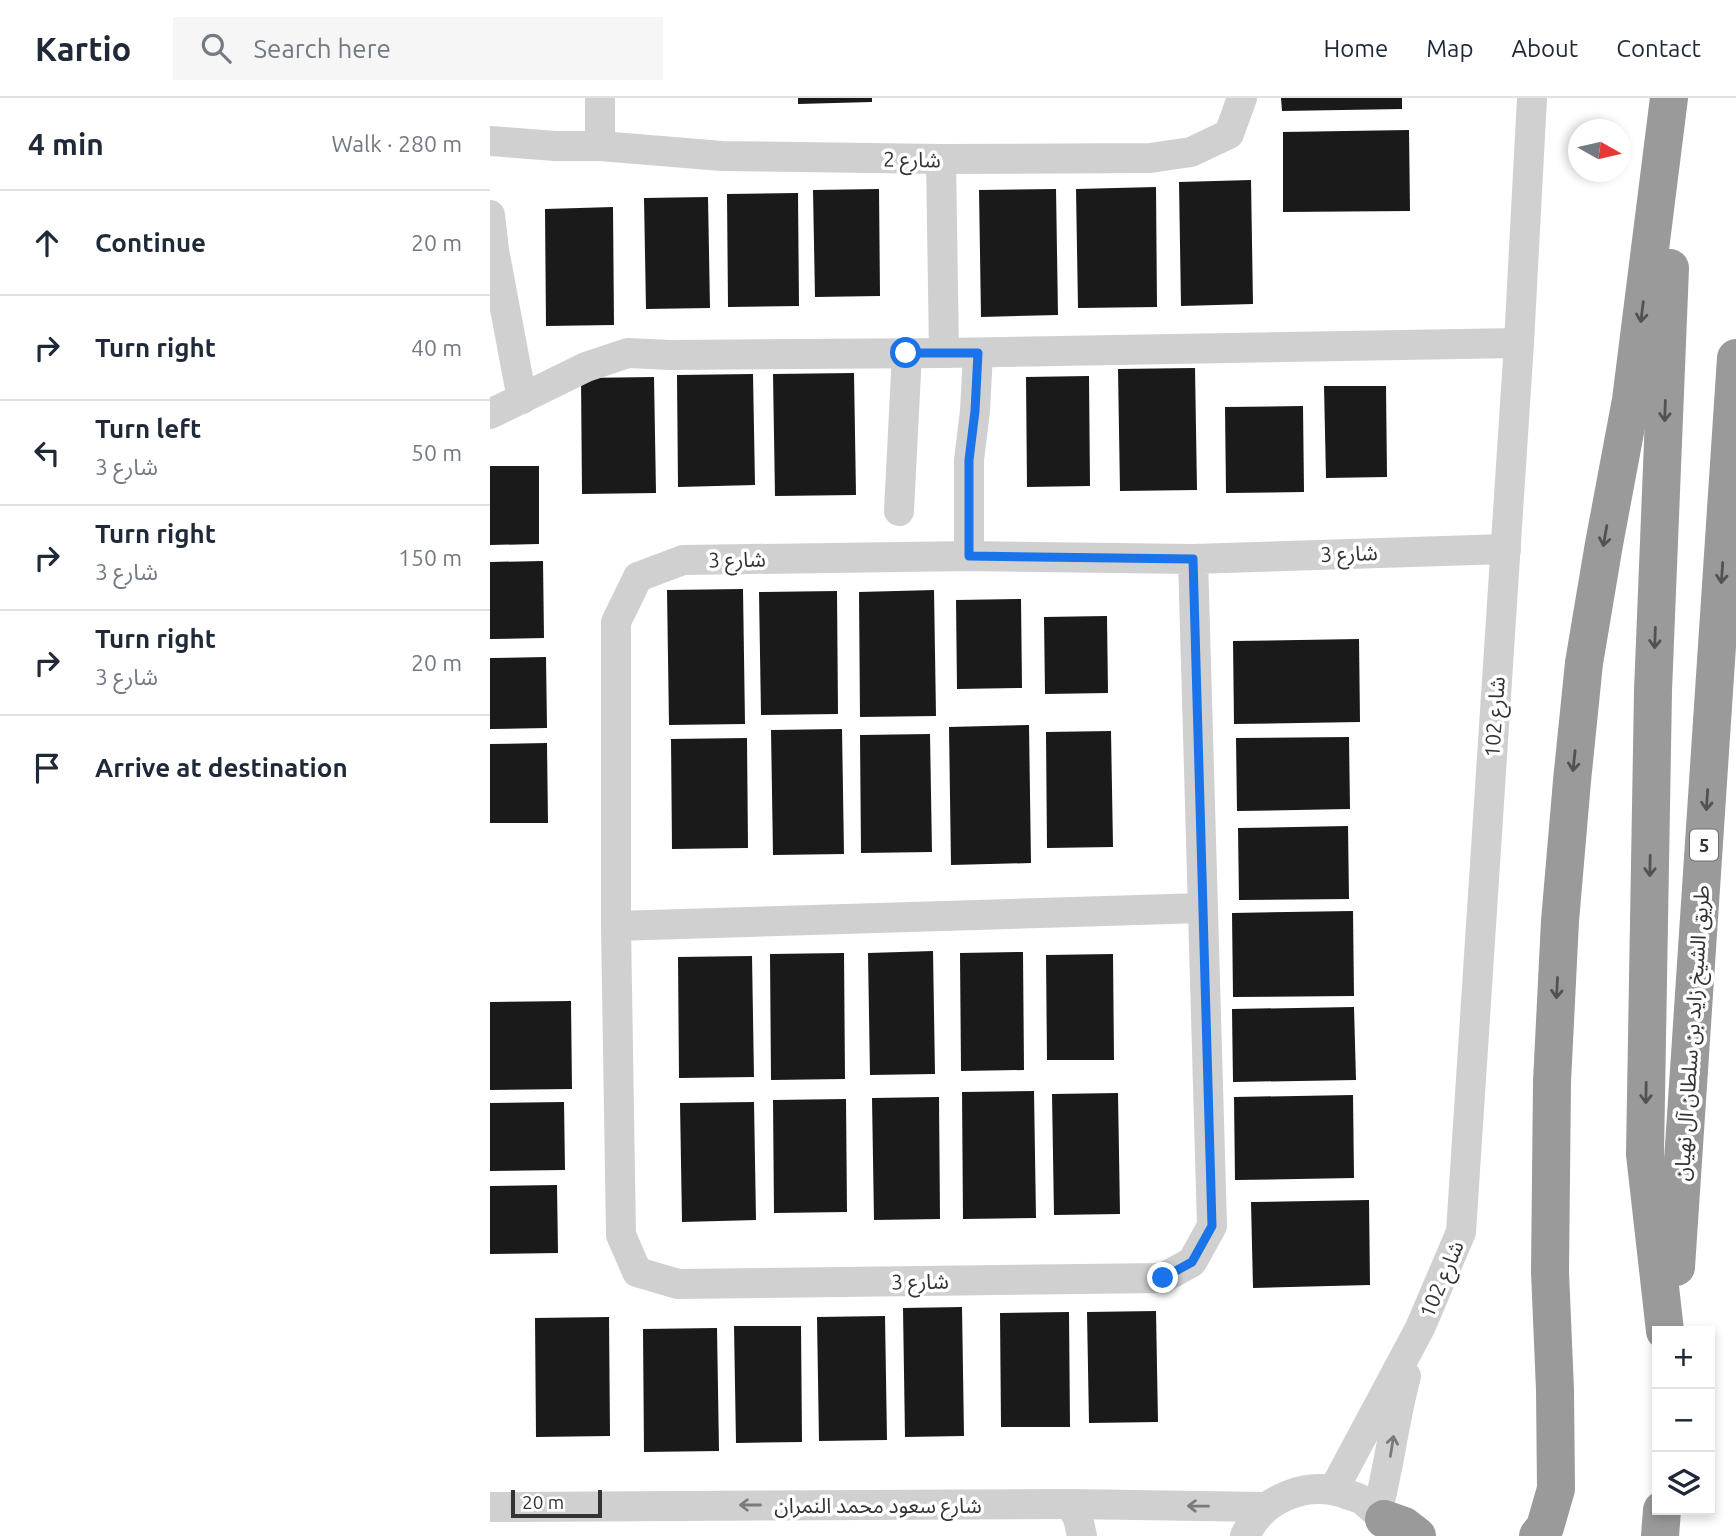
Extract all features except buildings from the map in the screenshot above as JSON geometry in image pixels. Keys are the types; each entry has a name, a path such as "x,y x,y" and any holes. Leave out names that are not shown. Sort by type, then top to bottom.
{"highway":[{"path":"1538,1536 1545,1527 1556,1489 1555,1390 1549,1272 1552,1082 1560,921 1572,781 1584,663 1631,400 1669,98"},
{"path":"1664,1326 1645,1154 1653,691 1678,98"},
{"name":"طريق الشيخ زايد بن سلطان آل نهيان","path":"1671,1326 1736,358"},
{"path":"1660,1536 1662,1515"}],"street":[{"path":"600,98 600,146"},
{"name":"شارع 2","path":"490,141 600,146 722,156 1150,159 1191,152 1229,134 1242,98"},
{"name":"شارع 102","path":"1334,1489 1420,1328 1461,1232 1519,343 1532,98"},
{"path":"942,159 944,353"},
{"path":"490,215 522,399"},
{"path":"490,414 586,367 628,353 978,353 1519,343"},
{"path":"899,510 906,353"},
{"path":"969,556 969,460 978,353"},
{"name":"شارع 3","path":"1193,559 1212,1226 1192,1262 1163,1278 678,1284 637,1272 621,1235 616,926 616,622 638,576 683,560 969,556 1193,559 1506,549"},
{"path":"616,926 1203,908"},
{"name":"شارع 102","path":"1393,1526 1388,1467 1397,1410 1420,1328"},
{"path":"1244,1536 1266,1507 1286,1495 1310,1489 1334,1489 1362,1500 1393,1526"},
{"path":"1070,1504 1078,1518 1082,1536"},
{"name":"شارع سعود محمد النمران","path":"490,1507 1070,1504 1266,1507"}],"route":[{"path":"906,353 978,353 969,460 969,556 1193,559 1212,1226 1192,1262 1163,1278"}]}
